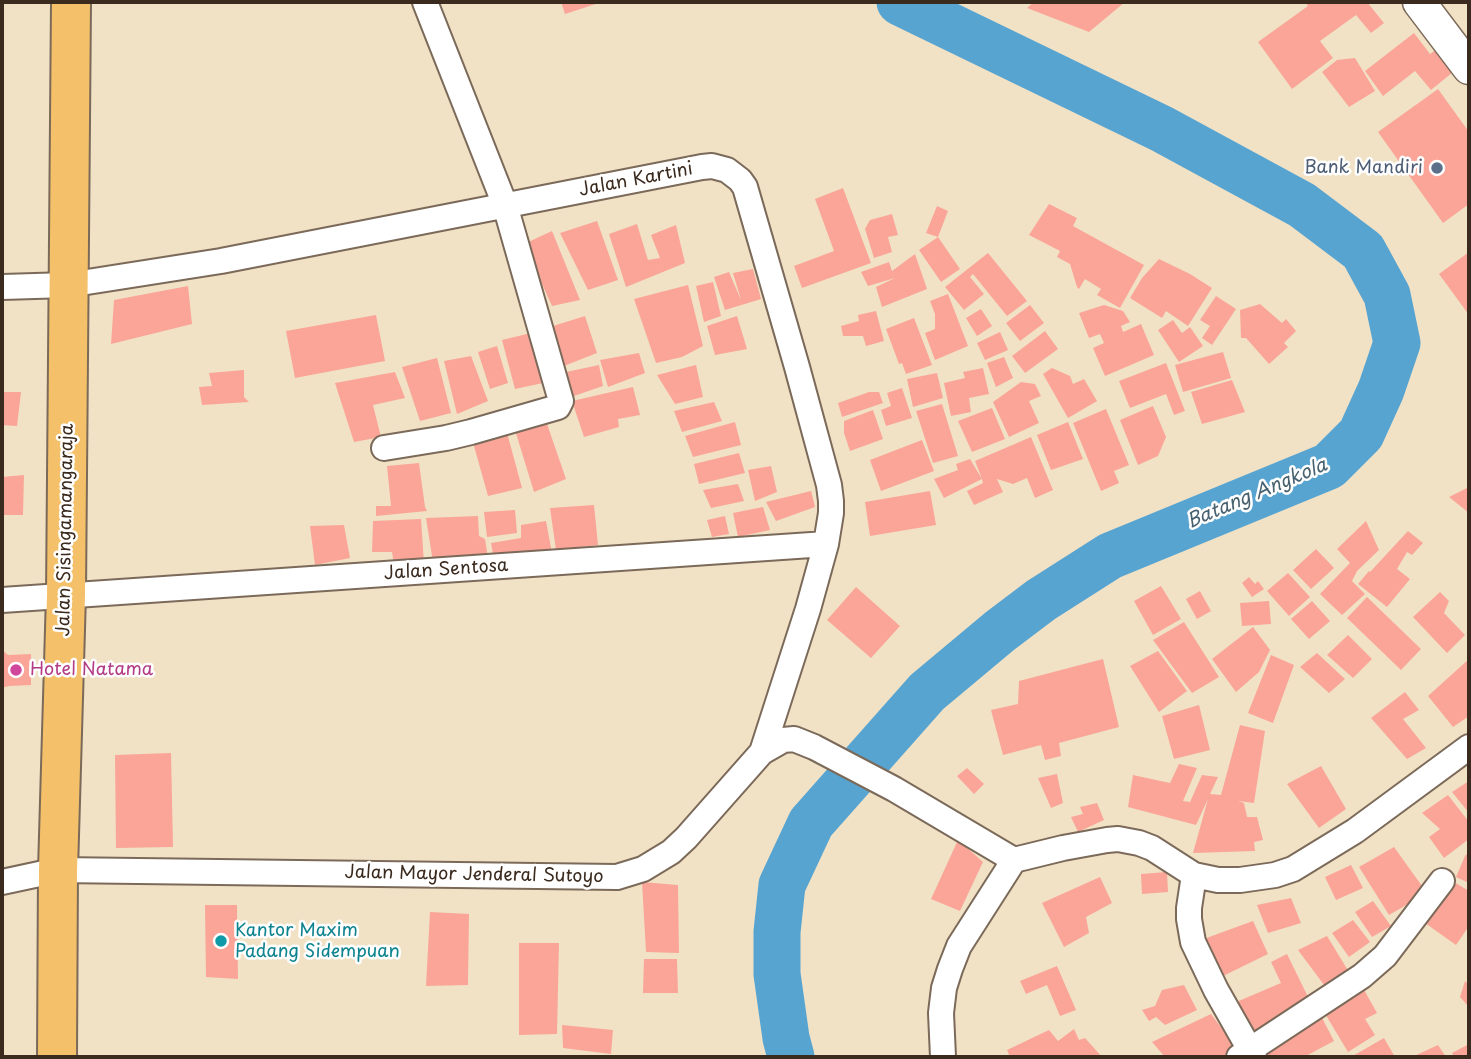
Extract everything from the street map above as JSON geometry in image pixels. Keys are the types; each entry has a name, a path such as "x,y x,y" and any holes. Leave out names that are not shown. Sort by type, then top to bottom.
{"highway":[{"name":"Jalan Sisingamangaraja","path":"57,1057 58,870 66,595 71,2"}],"street":[{"path":"384,449 471,432 561,404 505,205 425,2"},
{"path":"1419,2 1469,68"},
{"name":"Jalan Kartini","path":"2,287 68,285 221,261 702,167 712,166 727,170 745,187 829,485 831,513 826,544 808,609 762,752"},
{"name":"Jalan Sentosa","path":"2,600 826,544"},
{"name":"Jalan Mayor Jenderal Sutoyo","path":"2,882 58,870 617,877 642,869 671,852 762,752 789,739 814,747 894,789 1014,860"},
{"path":"943,1057 941,1013 950,969 959,946 1014,860 1118,839 1152,848 1194,875 1218,880 1240,880 1275,875 1293,869 1355,831 1469,747"},
{"path":"1194,875 1189,908 1190,932 1248,1055 1362,976 1385,956 1442,881"}],"building":[{"path":"561,2 602,2 565,14"},
{"path":"1034,2 1125,2 1089,32 1027,8"},
{"path":"1305,2 1367,2 1384,23 1371,33 1356,15 1320,41 1333,58 1292,89 1258,42 1308,6"},
{"path":"1414,33 1430,54 1441,46 1458,68 1431,90 1415,71 1383,96 1365,71"},
{"path":"1355,58 1375,91 1349,107 1322,72 1337,60"},
{"name":"Bank Mandiri","path":"1438,89 1469,132 1469,204 1443,223 1378,132"},
{"path":"843,188 871,263 802,288 794,266 834,251 815,199"},
{"path":"1049,204 1077,218 1073,226 1144,265 1120,308 1097,295 1101,289 1085,279 1079,289 1070,264 1057,257 1060,251 1029,235"},
{"path":"937,206 948,211 938,237 926,233"},
{"path":"892,214 898,235 888,237 892,252 874,258 865,229 870,220"},
{"path":"597,221 618,280 588,290 560,233"},
{"path":"637,224 648,260 660,258 651,235 676,225 685,263 626,287 609,234"},
{"path":"552,231 580,300 552,306 524,244"},
{"path":"938,237 960,269 941,282 919,250"},
{"path":"1469,252 1469,315 1439,274"},
{"path":"988,253 1027,301 1007,316 973,274 970,277 984,294 964,310 945,287"},
{"path":"915,254 927,289 882,307 876,287 895,278 868,286 861,272 889,262 892,271"},
{"path":"1159,259 1212,288 1188,326 1166,311 1162,318 1130,298 1142,278"},
{"path":"753,269 761,299 725,310 714,277 729,272 741,300 733,273"},
{"path":"713,282 721,316 704,322 696,286"},
{"path":"688,285 703,346 682,357 656,363 634,299"},
{"path":"188,286 192,324 111,344 114,300"},
{"path":"948,294 968,346 935,360 925,333 935,329 935,314 930,301"},
{"path":"1216,296 1236,309 1212,345 1202,338 1210,326 1200,320"},
{"path":"1260,304 1282,323 1286,319 1296,331 1284,343 1288,347 1269,364 1246,338 1241,338 1240,310"},
{"path":"1030,305 1044,323 1020,341 1006,323"},
{"path":"1104,305 1123,311 1130,322 1121,326 1123,332 1141,324 1154,355 1105,376 1093,348 1104,343 1100,334 1089,338 1079,313"},
{"path":"981,309 992,326 977,336 966,318"},
{"path":"876,311 884,341 866,346 863,336 843,336 841,326 859,321 858,315"},
{"path":"376,315 385,361 295,378 286,331"},
{"path":"585,316 597,353 564,366 553,326"},
{"path":"737,316 747,349 715,355 707,326"},
{"path":"914,318 932,365 906,374 902,363 899,364 886,329"},
{"path":"1173,320 1182,333 1190,327 1203,346 1179,362 1158,330"},
{"path":"1045,331 1058,349 1025,373 1012,356"},
{"path":"1000,332 1008,350 985,360 977,343"},
{"path":"531,333 543,383 515,389 502,340"},
{"path":"497,346 508,383 490,389 478,352"},
{"path":"1223,352 1231,378 1183,392 1175,365"},
{"path":"639,353 645,373 608,387 600,360"},
{"path":"471,356 488,401 457,414 444,361"},
{"path":"1004,357 1013,378 996,387 987,363"},
{"path":"437,358 451,413 420,421 402,367"},
{"path":"1166,363 1185,411 1174,415 1166,394 1130,408 1119,381"},
{"path":"599,365 603,386 571,397 566,372"},
{"path":"696,365 703,397 675,404 657,375"},
{"path":"983,368 989,394 969,398 971,412 951,416 944,383 965,378 963,372"},
{"path":"1052,368 1070,376 1073,384 1084,379 1097,401 1068,418 1043,374"},
{"path":"244,370 244,397 249,402 202,405 199,387 212,386 209,373"},
{"path":"395,372 405,398 373,405 381,437 354,442 335,383"},
{"path":"937,373 943,398 913,407 907,379"},
{"path":"1232,380 1245,412 1202,424 1191,392"},
{"path":"1021,382 1035,384 1041,396 1029,401 1039,423 1009,437 993,402"},
{"path":"633,387 640,415 618,419 619,427 584,437 572,401"},
{"path":"902,388 912,418 886,426 881,410 891,406 887,393"},
{"path":"2,392 21,392 17,426 2,425"},
{"path":"869,392 879,392 883,403 842,417 838,403"},
{"path":"714,402 722,421 682,432 674,411"},
{"path":"942,404 958,456 933,463 916,411"},
{"path":"1153,406 1166,437 1158,456 1138,465 1120,420"},
{"path":"992,408 1005,439 972,452 958,421"},
{"path":"1106,409 1129,465 1114,471 1119,483 1101,491 1073,423"},
{"path":"873,410 883,439 850,451 844,433 844,421"},
{"path":"546,421 566,479 534,492 515,430"},
{"path":"735,422 741,445 693,457 685,436"},
{"path":"1068,422 1083,459 1051,470 1037,435"},
{"path":"506,429 522,488 488,496 472,439"},
{"path":"1031,437 1053,490 1035,498 1027,478 1013,484 997,479 1003,492 974,505 967,491 983,483 975,461"},
{"path":"922,440 934,471 881,491 870,460"},
{"path":"739,453 745,473 699,484 694,464"},
{"path":"970,459 982,479 944,498 934,479 958,470 956,464"},
{"path":"419,463 427,511 376,516 376,506 391,506 387,466"},
{"path":"771,466 777,492 755,501 748,470"},
{"path":"24,475 23,515 2,515 2,477"},
{"path":"738,484 744,501 711,508 703,490"},
{"path":"1469,487 1469,513 1449,497"},
{"path":"811,491 815,507 776,521 766,502"},
{"path":"930,491 936,525 870,536 865,502"},
{"path":"594,505 598,545 556,550 550,508"},
{"path":"763,507 770,530 738,537 733,513"},
{"path":"515,510 517,533 487,537 484,512"},
{"path":"478,516 479,536 485,539 488,558 433,562 426,518"},
{"path":"725,516 729,534 712,537 707,520"},
{"path":"421,519 424,564 394,564 392,552 372,552 373,521"},
{"path":"546,521 552,553 494,560 491,543 521,538 521,525"},
{"path":"1366,521 1379,550 1357,571 1352,581 1365,594 1342,615 1320,594 1350,563 1337,549"},
{"path":"344,525 350,558 315,565 310,526"},
{"path":"1408,531 1423,543 1412,555 1407,552 1397,569 1410,579 1387,607 1358,584"},
{"path":"1316,549 1334,568 1311,589 1293,570"},
{"path":"1288,573 1310,597 1289,616 1267,591"},
{"path":"1249,577 1255,584 1258,581 1264,589 1252,597 1242,583"},
{"path":"1161,586 1181,619 1153,635 1134,601"},
{"path":"856,587 900,626 871,658 827,620"},
{"path":"1200,591 1211,611 1197,619 1186,599"},
{"path":"1440,592 1449,601 1444,613 1465,635 1447,653 1413,617"},
{"path":"1367,597 1421,649 1401,670 1347,618"},
{"path":"1269,601 1271,624 1242,626 1240,603"},
{"path":"1312,601 1330,621 1309,639 1291,619"},
{"path":"1184,622 1219,677 1192,693 1153,640"},
{"path":"1253,627 1270,650 1259,672 1236,692 1212,659"},
{"path":"1348,635 1372,659 1353,678 1327,655"},
{"name":"Hotel Natama","path":"2,650 8,655 31,654 31,685 2,688"},
{"path":"1158,651 1187,691 1159,712 1130,666"},
{"path":"1317,653 1345,679 1329,693 1300,667"},
{"path":"1271,655 1294,665 1273,723 1248,713"},
{"path":"1103,659 1119,727 1059,743 1061,756 1045,760 1041,745 1003,755 991,710 1018,704 1019,681"},
{"path":"1469,659 1469,716 1453,727 1428,696"},
{"path":"1405,692 1419,710 1403,719 1426,748 1407,759 1371,718"},
{"path":"1199,705 1210,750 1174,759 1162,716"},
{"path":"1240,725 1265,731 1254,803 1238,801 1244,803 1247,817 1257,817 1263,840 1254,842 1255,851 1193,853 1208,799 1196,825 1128,807 1133,775 1170,783 1179,764 1197,768 1183,801 1190,802 1202,775 1218,777 1210,794 1221,795"},
{"path":"171,753 173,847 116,848 115,755"},
{"path":"1321,766 1346,809 1319,828 1287,784"},
{"path":"967,768 984,784 974,794 957,776"},
{"path":"1057,774 1063,803 1051,808 1038,778"},
{"path":"1469,781 1469,813 1452,792"},
{"path":"1448,795 1469,822 1469,839 1444,858 1429,837 1440,829 1422,813"},
{"path":"1097,803 1104,820 1078,832 1071,817 1083,814 1080,807"},
{"path":"958,840 983,862 960,911 931,899"},
{"path":"1394,847 1427,893 1389,915 1359,867"},
{"path":"1469,852 1469,883 1456,877"},
{"path":"1351,865 1363,888 1336,900 1325,877"},
{"path":"1167,872 1168,892 1142,894 1141,874"},
{"path":"1100,877 1112,903 1086,917 1089,933 1064,947 1042,903"},
{"path":"642,882 678,885 679,953 646,952"},
{"path":"1454,882 1469,891 1469,926 1456,945 1425,923"},
{"path":"1291,898 1301,923 1268,933 1257,905"},
{"path":"1373,901 1391,926 1372,937 1355,912"},
{"name":"Kantor Maxim Padang Sidempuan","path":"205,905 237,905 238,979 206,977"},
{"path":"430,912 469,914 468,985 426,986"},
{"path":"1353,920 1370,942 1349,957 1332,933"},
{"path":"1253,921 1268,954 1221,977 1201,940"},
{"path":"1327,936 1349,972 1327,989 1298,950"},
{"path":"519,943 559,943 557,1034 519,1035"},
{"path":"1287,954 1310,1001 1254,1033 1234,1003 1281,983 1271,962"},
{"path":"644,959 677,959 678,993 643,993"},
{"path":"1057,966 1076,1010 1060,1016 1047,985 1026,994 1020,981"},
{"path":"1465,981 1469,985 1469,1007 1460,997"},
{"path":"1184,985 1197,1010 1165,1025 1156,1017 1149,1021 1142,1010 1155,1006 1162,990"},
{"path":"1363,988 1377,1013 1365,1019 1375,1035 1348,1052 1324,1012"},
{"path":"1211,1014 1237,1049 1224,1057 1165,1057 1152,1042"},
{"path":"1320,1014 1334,1041 1304,1057 1268,1057 1262,1050"},
{"path":"562,1025 613,1030 611,1054 563,1048"},
{"path":"1074,1029 1079,1040 1085,1038 1102,1057 1010,1057 1007,1050 1049,1030 1058,1041"},
{"path":"1384,1038 1395,1057 1351,1057"},
{"path":"1469,1044 1469,1057 1454,1057 1452,1053"},
{"path":"1438,1045 1446,1057 1412,1057"}],"waterway":[{"name":"Batang Angkola","path":"791,1057 777,974 777,932 782,885 811,823 927,692 1041,600 1110,556 1329,466 1361,434 1381,390 1397,343 1387,295 1363,251 1302,205 1162,129 900,2"}],"place":[{"name":"Bank Mandiri","path":"1437,168"},
{"name":"Hotel Natama","path":"16,670"},
{"name":"Kantor Maxim Padang Sidempuan","path":"221,941"}]}
